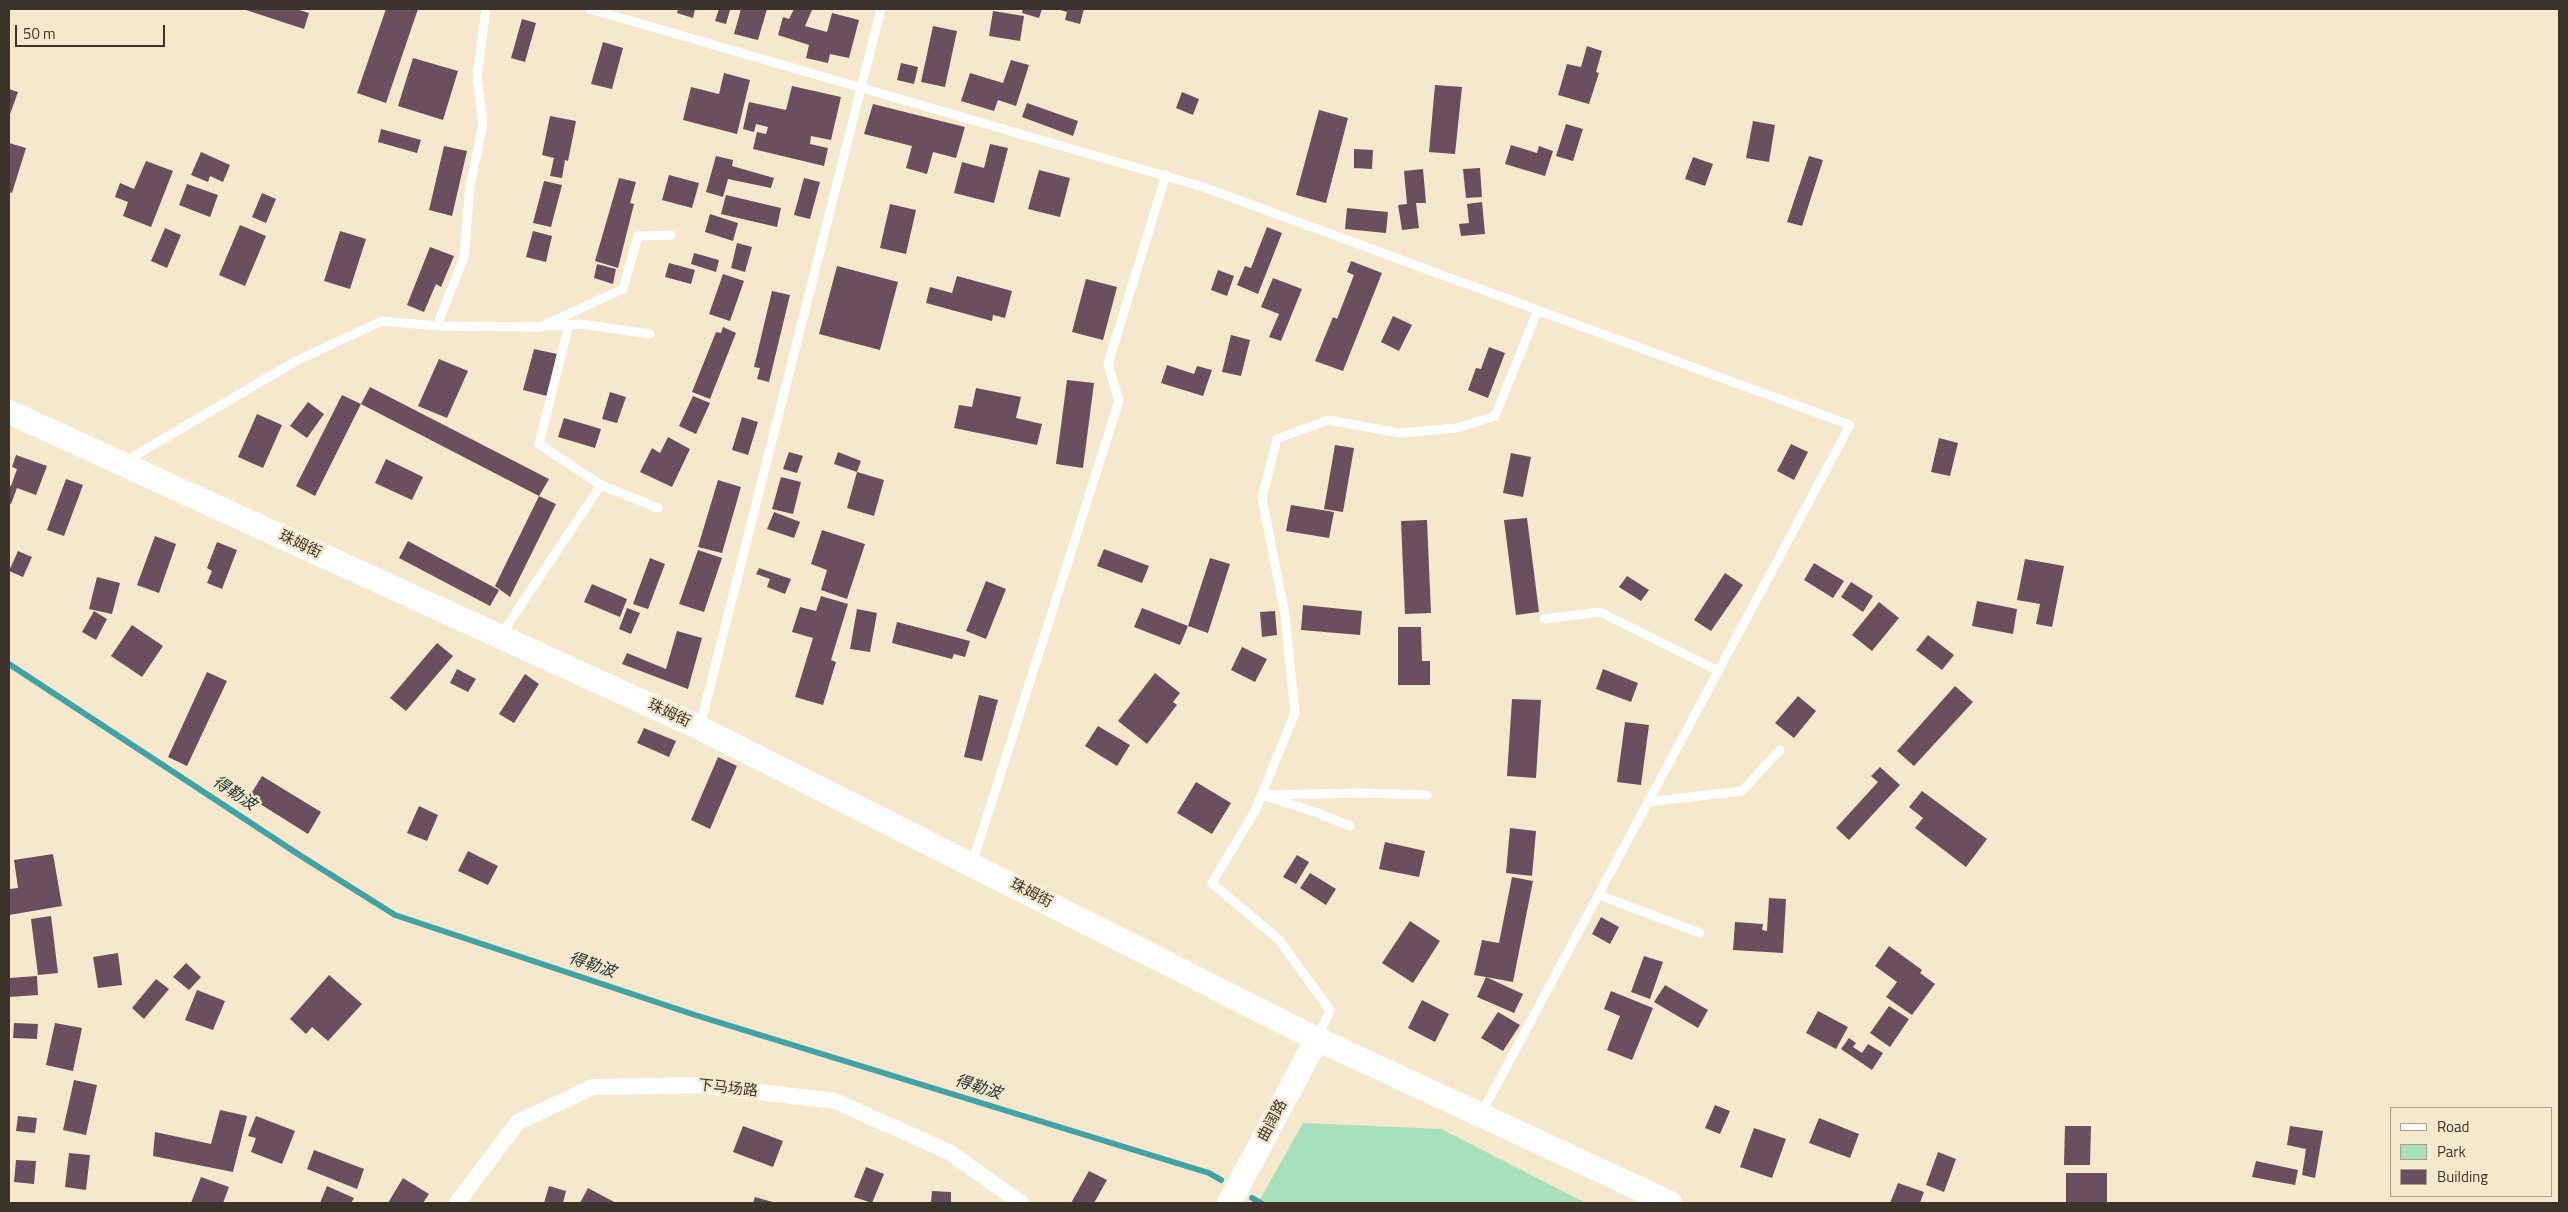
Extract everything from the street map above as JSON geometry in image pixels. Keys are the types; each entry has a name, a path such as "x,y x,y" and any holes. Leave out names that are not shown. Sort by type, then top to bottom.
{"main road":[{"name":"珠姆街","path":"9,412 700,728 1317,1039 1670,1203"},
{"name":"曲阔路","path":"1229,1203 1317,1039"}],"street":[{"name":"下马场路","path":"457,1203 518,1122 593,1087 700,1085 836,1101 949,1152 1020,1203"}],"lane":[{"path":"437,326 464,256 470,186 484,124 477,77 486,9"},
{"path":"590,9 1166,175 1850,425 1480,1116"},
{"path":"700,728 882,9"},
{"path":"972,864 1119,401 1108,364 1166,175"},
{"path":"540,327 623,289 638,236 671,235"},
{"path":"1317,1039 1330,1010 1279,940 1212,883 1255,811 1295,714 1285,615 1262,498 1276,439 1328,420 1400,433 1457,428 1495,416 1538,310"},
{"path":"122,464 296,361 382,321 437,326 540,327 569,324 650,334"},
{"path":"569,324 540,444 601,484 658,508"},
{"path":"501,636 601,484"},
{"path":"1544,619 1600,612 1719,671"},
{"path":"1648,802 1742,791 1780,750"},
{"path":"1262,795 1365,793 1427,795"},
{"path":"1262,795 1318,813 1350,826"},
{"path":"1599,895 1700,933"}],"green space":[{"path":"1303,1123 1441,1129 1586,1203 1258,1203"}],"building":[{"path":"243,9 296,9 309,13 304,29"},
{"path":"386,9 418,9 386,103 357,93"},
{"path":"678,9 695,9 693,18 677,13"},
{"path":"719,9 730,10 726,24 715,21"},
{"path":"741,9 767,9 758,40 734,34"},
{"path":"794,9 812,10 805,26 827,32 832,13 859,20 849,58 830,54 828,63 806,58 809,45 778,35 783,17 789,19"},
{"path":"1023,9 1042,9 1039,18 1022,13"},
{"path":"1057,9 1084,9 1080,24 1065,20 1067,12"},
{"path":"993,11 1024,16 1020,41 989,36"},
{"path":"522,19 536,23 525,62 511,58"},
{"path":"933,26 957,31 945,87 921,82"},
{"path":"603,42 623,48 612,89 591,84"},
{"path":"1587,46 1602,51 1596,72 1599,73 1589,104 1558,95 1567,64 1581,67"},
{"path":"413,58 458,71 443,120 398,106"},
{"path":"1011,60 1029,65 1016,106 998,100 994,111 961,101 970,73 1003,83"},
{"path":"901,63 918,67 914,84 897,80"},
{"path":"724,73 750,80 737,134 683,120 691,87 719,94"},
{"path":"1435,85 1462,87 1455,154 1429,152"},
{"path":"792,86 841,97 831,140 811,136 810,144 828,148 824,166 753,149 757,132 766,134 768,127 756,124 754,132 743,129 749,102 786,110"},
{"path":"9,89 18,92 9,117"},
{"path":"1182,92 1199,99 1193,115 1176,108"},
{"path":"1027,103 1078,121 1073,136 1022,117"},
{"path":"873,104 965,127 956,158 933,152 927,174 906,168 912,146 864,134"},
{"path":"1319,110 1348,118 1326,203 1296,195"},
{"path":"550,116 576,121 568,161 565,160 562,178 550,176 554,158 542,155"},
{"path":"1753,121 1775,125 1769,162 1746,158"},
{"path":"1566,124 1583,129 1573,161 1556,156"},
{"path":"381,129 421,140 417,153 378,142"},
{"path":"9,143 26,148 12,193 9,192"},
{"path":"990,144 1008,148 994,203 954,193 962,162 984,168"},
{"path":"1511,145 1537,153 1539,146 1553,151 1545,176 1505,164"},
{"path":"444,146 467,151 452,216 429,210"},
{"path":"1354,149 1373,150 1372,169 1354,168"},
{"path":"201,152 230,165 223,182 210,176 208,182 191,175"},
{"path":"716,156 733,160 732,166 774,178 771,188 728,179 723,197 706,192"},
{"path":"1809,156 1823,160 1802,226 1787,222"},
{"path":"1693,157 1713,164 1705,186 1685,179"},
{"path":"146,161 173,171 151,227 123,216 128,202 115,197 120,183 134,189"},
{"path":"1480,168 1482,197 1466,198 1463,169"},
{"path":"1423,169 1426,203 1416,203 1419,228 1402,230 1398,205 1407,204 1404,171"},
{"path":"1039,170 1070,178 1060,217 1028,209"},
{"path":"669,175 699,183 692,208 662,200"},
{"path":"619,178 636,182 630,203 634,204 618,268 595,261"},
{"path":"804,178 820,182 810,219 794,215"},
{"path":"544,181 562,185 551,227 533,223"},
{"path":"187,184 218,195 210,217 179,205"},
{"path":"262,193 276,199 266,223 252,217"},
{"path":"726,195 781,208 777,227 721,214"},
{"path":"1482,202 1485,234 1461,236 1459,224 1469,223 1467,204"},
{"path":"890,204 916,210 906,254 880,248"},
{"path":"1347,208 1388,212 1386,233 1345,229"},
{"path":"710,214 738,223 733,241 705,232"},
{"path":"240,225 266,236 245,286 219,275"},
{"path":"1267,227 1282,233 1258,294 1237,285 1245,266 1251,268"},
{"path":"165,228 181,235 167,268 151,261"},
{"path":"340,231 366,239 350,289 324,281"},
{"path":"533,231 552,236 546,262 526,257"},
{"path":"737,243 752,247 745,272 731,268"},
{"path":"430,247 454,256 441,287 436,284 424,312 407,305"},
{"path":"694,253 719,260 716,272 691,264"},
{"path":"1351,261 1382,273 1343,371 1315,361 1333,317 1337,319 1354,275 1347,272"},
{"path":"669,263 695,270 691,284 665,277"},
{"path":"597,264 616,269 613,284 594,278"},
{"path":"837,266 898,282 880,350 819,334"},
{"path":"1218,270 1234,276 1227,296 1211,290"},
{"path":"723,274 744,281 730,321 709,314"},
{"path":"957,276 1012,291 1005,318 993,315 992,321 926,303 930,287 952,293"},
{"path":"1273,278 1302,289 1281,341 1269,337 1279,314 1261,307"},
{"path":"1086,279 1117,287 1103,340 1072,332"},
{"path":"772,291 790,295 769,382 757,379 760,368 754,367"},
{"path":"1393,316 1412,325 1399,351 1381,342"},
{"path":"723,327 736,333 710,399 692,392 716,332 721,333"},
{"path":"1231,335 1250,340 1241,376 1222,372"},
{"path":"1489,347 1505,353 1488,398 1468,390 1476,368 1481,369"},
{"path":"534,349 557,354 547,396 523,390"},
{"path":"439,359 468,371 447,418 418,406"},
{"path":"1167,365 1194,374 1197,366 1212,370 1203,396 1161,383"},
{"path":"1067,380 1094,383 1083,468 1056,464"},
{"path":"370,387 549,479 539,496 361,404"},
{"path":"976,388 1021,397 1016,418 1042,424 1037,445 954,428 959,405 972,407"},
{"path":"610,392 626,397 617,423 602,419"},
{"path":"342,395 361,404 315,496 296,486"},
{"path":"693,396 710,403 696,434 679,426"},
{"path":"308,402 324,414 307,438 290,426"},
{"path":"257,414 282,425 263,468 238,457"},
{"path":"742,417 758,422 748,455 732,450"},
{"path":"564,418 601,429 595,448 558,437"},
{"path":"668,437 690,449 672,487 640,472 652,448 660,453"},
{"path":"1939,438 1958,443 1950,476 1931,472"},
{"path":"1791,444 1808,452 1794,480 1777,471"},
{"path":"1335,445 1354,448 1343,512 1324,509"},
{"path":"789,452 803,456 797,473 783,469"},
{"path":"838,452 861,461 857,472 834,464"},
{"path":"1511,453 1531,457 1523,497 1503,493"},
{"path":"16,455 47,466 36,495 17,488 11,504 9,503 9,485 11,486 17,469 12,467"},
{"path":"386,459 423,477 412,500 375,483"},
{"path":"857,472 884,480 874,516 847,508"},
{"path":"781,477 801,482 793,514 772,509"},
{"path":"66,479 83,485 64,536 47,530"},
{"path":"718,480 741,487 722,553 698,547"},
{"path":"539,496 556,504 510,597 495,586"},
{"path":"1291,505 1334,512 1329,538 1286,531"},
{"path":"774,512 800,522 794,538 767,529"},
{"path":"1527,518 1539,612 1516,615 1504,520"},
{"path":"1427,520 1431,613 1405,614 1401,521"},
{"path":"822,530 865,544 847,599 821,590 827,570 811,564"},
{"path":"155,536 176,544 159,593 137,585"},
{"path":"408,541 499,590 490,606 399,558"},
{"path":"217,542 237,550 222,589 207,583 212,571 207,568"},
{"path":"1104,549 1149,566 1142,583 1097,566"},
{"path":"698,550 722,558 704,612 679,604"},
{"path":"18,551 32,557 23,577 9,571"},
{"path":"650,558 665,564 648,609 633,604"},
{"path":"1210,558 1230,564 1208,633 1188,626"},
{"path":"2025,559 2064,566 2052,627 2036,624 2040,604 2017,600"},
{"path":"1814,563 1844,581 1833,598 1804,580"},
{"path":"759,568 791,579 785,594 767,587 770,579 756,574"},
{"path":"1725,573 1743,585 1711,631 1694,620"},
{"path":"1627,576 1649,590 1641,601 1619,587"},
{"path":"97,577 120,583 112,614 89,609"},
{"path":"986,581 1006,589 986,639 966,631"},
{"path":"1851,582 1873,596 1863,612 1841,597"},
{"path":"592,584 627,599 620,617 584,602"},
{"path":"821,596 848,604 831,660 836,662 823,705 795,697 813,638 792,632 800,607 816,611"},
{"path":"1977,601 2017,609 2013,634 1972,626"},
{"path":"1879,602 1899,618 1872,651 1852,635"},
{"path":"1303,605 1362,611 1360,635 1301,630"},
{"path":"627,608 640,613 631,634 619,629"},
{"path":"1142,608 1188,626 1180,645 1134,627"},
{"path":"857,609 877,613 870,652 850,649"},
{"path":"94,611 107,619 96,640 82,632"},
{"path":"1275,611 1277,635 1262,637 1260,612"},
{"path":"897,622 970,641 965,657 954,654 952,659 892,643"},
{"path":"132,625 163,646 142,677 111,656"},
{"path":"1398,627 1421,627 1422,661 1430,661 1430,685 1398,685"},
{"path":"677,631 702,638 688,689 622,664 627,653 666,669"},
{"path":"1928,635 1954,655 1942,670 1916,650"},
{"path":"437,643 453,656 406,711 390,698"},
{"path":"1242,647 1267,659 1255,682 1231,670"},
{"path":"457,669 476,679 468,692 450,683"},
{"path":"1603,669 1638,683 1631,702 1596,689"},
{"path":"207,672 227,681 187,766 168,757"},
{"path":"1155,673 1180,693 1173,702 1177,705 1147,744 1118,721"},
{"path":"525,674 539,684 514,723 499,714"},
{"path":"1955,686 1973,702 1914,766 1897,751"},
{"path":"979,695 998,700 982,761 964,757"},
{"path":"1798,696 1816,711 1794,738 1775,723"},
{"path":"1512,699 1541,700 1536,778 1507,776"},
{"path":"1625,722 1649,725 1641,785 1617,782"},
{"path":"1098,726 1130,745 1117,766 1085,746"},
{"path":"644,728 676,741 669,757 637,743"},
{"path":"718,757 737,766 710,829 691,820"},
{"path":"1880,767 1900,785 1849,840 1836,828 1878,782 1871,776"},
{"path":"262,776 321,812 308,834 249,797"},
{"path":"1196,782 1231,803 1212,834 1177,813"},
{"path":"1922,791 1987,839 1966,867 1915,828 1923,818 1909,807"},
{"path":"419,806 438,815 427,841 407,833"},
{"path":"1510,828 1536,831 1532,876 1506,873"},
{"path":"1385,842 1425,851 1419,877 1379,869"},
{"path":"468,851 498,866 488,885 458,871"},
{"path":"53,854 62,906 9,915 9,889 18,888 14,860"},
{"path":"1297,855 1309,862 1296,884 1283,877"},
{"path":"1310,873 1336,889 1326,905 1300,888"},
{"path":"1512,877 1533,881 1513,982 1474,975 1482,940 1499,943"},
{"path":"1769,898 1786,899 1783,953 1733,950 1735,922 1763,924 1762,930 1767,931"},
{"path":"51,916 58,973 38,975 31,919"},
{"path":"1601,917 1619,927 1610,944 1592,934"},
{"path":"1410,921 1440,941 1413,983 1382,963"},
{"path":"1889,946 1922,970 1920,973 1935,984 1912,1015 1886,997 1897,982 1875,966"},
{"path":"118,953 122,985 98,988 93,957"},
{"path":"1644,956 1663,962 1650,999 1631,992"},
{"path":"186,963 201,977 189,990 173,977"},
{"path":"329,975 362,1004 328,1041 312,1027 306,1034 290,1019"},
{"path":"37,976 38,995 9,997 9,978"},
{"path":"1486,977 1523,994 1514,1013 1477,997"},
{"path":"156,979 169,989 144,1019 132,1008"},
{"path":"1665,985 1708,1010 1698,1028 1654,1002"},
{"path":"197,990 225,1001 213,1030 185,1020"},
{"path":"1611,991 1653,1008 1632,1060 1607,1050 1620,1016 1604,1009"},
{"path":"1422,1000 1449,1014 1435,1042 1408,1028"},
{"path":"1889,1006 1909,1019 1890,1047 1870,1033"},
{"path":"1818,1011 1848,1027 1836,1049 1806,1033"},
{"path":"1498,1012 1520,1025 1503,1051 1481,1038"},
{"path":"14,1023 38,1024 37,1039 13,1038"},
{"path":"55,1023 82,1028 73,1071 46,1065"},
{"path":"1849,1038 1856,1043 1853,1047 1862,1053 1868,1044 1883,1053 1872,1070 1841,1049"},
{"path":"74,1080 97,1085 86,1135 63,1130"},
{"path":"1715,1105 1730,1111 1720,1134 1705,1128"},
{"path":"220,1110 247,1116 233,1172 153,1156 155,1132 211,1144"},
{"path":"18,1116 37,1118 35,1133 16,1131"},
{"path":"256,1116 295,1131 282,1164 251,1152 256,1138 248,1136"},
{"path":"1819,1118 1859,1134 1850,1158 1809,1143"},
{"path":"743,1126 783,1141 773,1167 733,1152"},
{"path":"2065,1126 2091,1126 2090,1165 2064,1165"},
{"path":"2290,1126 2323,1131 2315,1178 2302,1175 2306,1149 2287,1145"},
{"path":"1754,1128 1786,1139 1772,1178 1740,1167"},
{"path":"314,1150 364,1169 357,1189 307,1169"},
{"path":"1938,1152 1956,1159 1944,1192 1926,1185"},
{"path":"69,1153 90,1155 86,1190 65,1187"},
{"path":"16,1160 36,1161 34,1184 14,1182"},
{"path":"2256,1161 2298,1170 2295,1185 2252,1177"},
{"path":"866,1167 884,1174 872,1203 854,1197"},
{"path":"1089,1171 1107,1180 1094,1203 1071,1203"},
{"path":"2066,1173 2107,1173 2107,1203 2066,1203"},
{"path":"201,1177 229,1187 223,1203 191,1203"},
{"path":"403,1178 429,1194 423,1203 388,1203"},
{"path":"1898,1183 1924,1192 1920,1203 1890,1203"},
{"path":"327,1186 354,1198 351,1203 320,1203"},
{"path":"549,1186 566,1191 563,1203 544,1203"},
{"path":"588,1188 616,1203 580,1203"},
{"path":"932,1191 951,1192 951,1203 931,1203"},
{"path":"755,1197 776,1203 753,1203"}],"waterway":[{"name":"得勒波","path":"9,664 301,856 395,915 695,1015 1209,1173 1221,1180"},
{"name":"得勒波","path":"1252,1198 1261,1203"}]}
